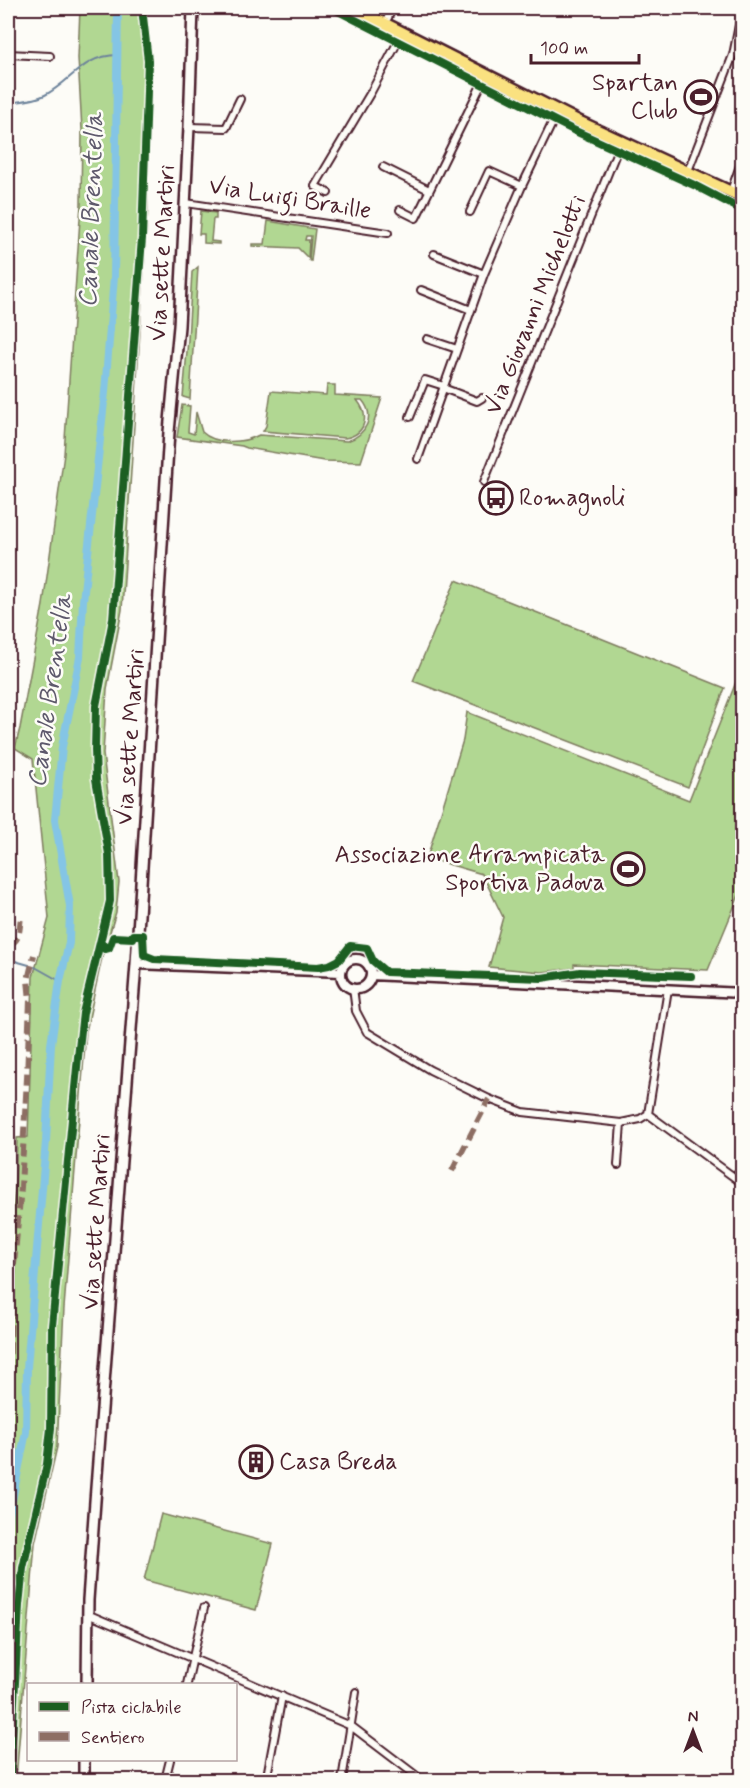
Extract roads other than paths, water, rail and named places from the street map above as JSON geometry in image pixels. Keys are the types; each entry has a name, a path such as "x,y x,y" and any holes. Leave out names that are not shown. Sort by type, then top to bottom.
{"main road":[{"name":"Via sette Martiri","path":"87,1683 94,1501 136,964 169,432 179,326 193,8"},
{"path":"354,8 558,111 742,197"},
{"path":"84,1761 84,1780"}],"street":[{"path":"385,23 393,8"},
{"path":"688,171 733,55 742,9"},
{"path":"328,193 315,186 371,92 403,32"},
{"path":"8,54 50,56"},
{"path":"400,210 416,218 486,75"},
{"path":"189,127 226,128 240,99"},
{"path":"418,459 484,274 558,111"},
{"name":"Via Giovanni Michelotti","path":"484,482 621,141"},
{"path":"731,191 742,160"},
{"path":"383,167 429,190"},
{"path":"470,212 489,171 522,186"},
{"name":"Via Luigi Braille","path":"186,203 388,233"},
{"path":"434,254 484,274"},
{"path":"421,290 471,310"},
{"path":"427,339 457,350"},
{"path":"410,417 424,380 477,401 482,398"},
{"path":"353,988 366,985 371,975 368,965 356,959 345,964 341,972 343,981 353,988 356,1011 367,1032 430,1070 523,1112 621,1123 640,1119 648,1114 668,989"},
{"path":"136,964 341,972"},
{"path":"371,975 742,993"},
{"path":"648,1114 742,1183"},
{"path":"618,1165 621,1123"},
{"path":"187,1683 204,1608"},
{"path":"88,1616 351,1726 422,1780"},
{"path":"342,1780 356,1692"},
{"path":"274,1780 267,1776 282,1696"},
{"path":"165,1780 170,1761"}],"waterway":[{"name":"Canale Brentella","path":"8,1520 26,1432 27,1368 46,1141 51,1045 60,981 69,943 70,906 55,820 62,747 80,657 83,601 105,392 114,276 118,8"},
{"path":"8,103 31,100 45,95 96,59 118,55"},
{"path":"8,959 29,965"},
{"path":"35,967 60,981"}],"place":[{"name":"Spartan Club","path":"701,97"},
{"name":"Romagnoli","path":"496,498"},
{"name":"Associazione Arrampicata Sportiva Padova","path":"628,869"},
{"name":"Casa Breda","path":"256,1462"}]}
